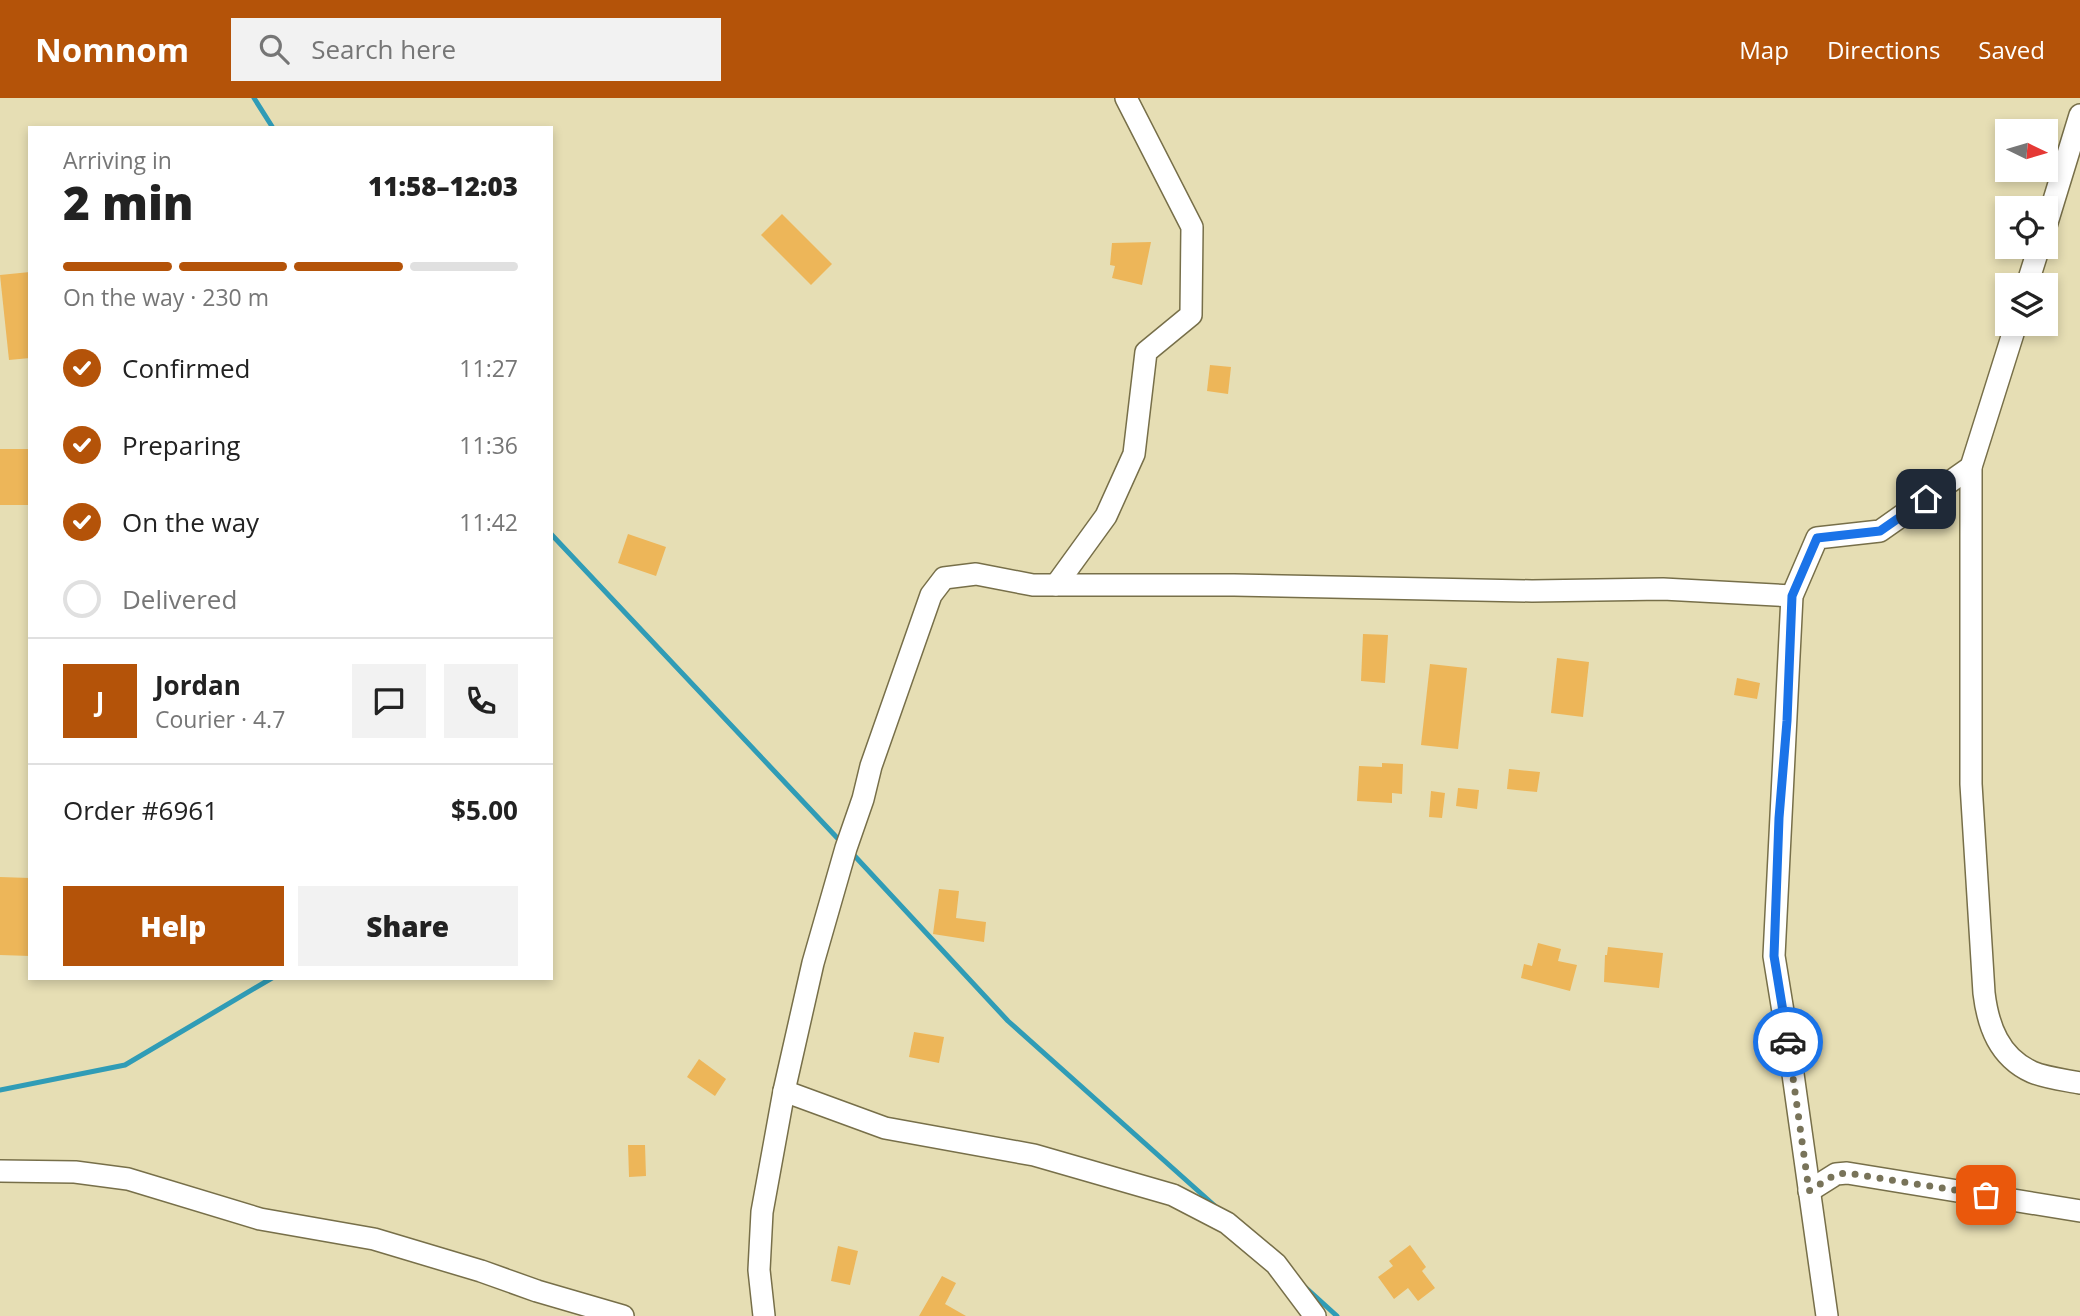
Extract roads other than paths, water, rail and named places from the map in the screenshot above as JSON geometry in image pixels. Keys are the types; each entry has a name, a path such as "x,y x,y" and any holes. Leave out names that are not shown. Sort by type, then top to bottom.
{"street":[{"path":"1056,585 1106,516 1134,454 1146,352 1191,315 1192,227 1126,98"},
{"path":"2055,196 2080,115"},
{"path":"2012,336 1971,467 1971,783 1983,993 1987,1018 2006,1053 2034,1073 2080,1083"},
{"path":"1827,1316 1774,956 1792,596 1817,538 1880,531 1971,467"},
{"path":"764,1316 760,1270 762,1212 784,1091 813,963 871,766 931,595 944,578 976,574 1033,585 1234,585 1532,591 1663,589 1792,596"},
{"path":"784,1091 885,1128 1034,1155 1173,1195 1227,1223 1276,1264 1315,1316"},
{"path":"0,1171 75,1172 128,1179 260,1219 374,1239 623,1316"},
{"path":"1809,1191 1836,1174 1847,1173 2080,1211"}],"waterway":[{"path":"254,98 272,126"},
{"path":"553,536 842,843"},
{"path":"851,852 1008,1021 1215,1206"},
{"path":"0,1090 125,1065 269,980"},
{"path":"1305,1287 1337,1316"}]}
